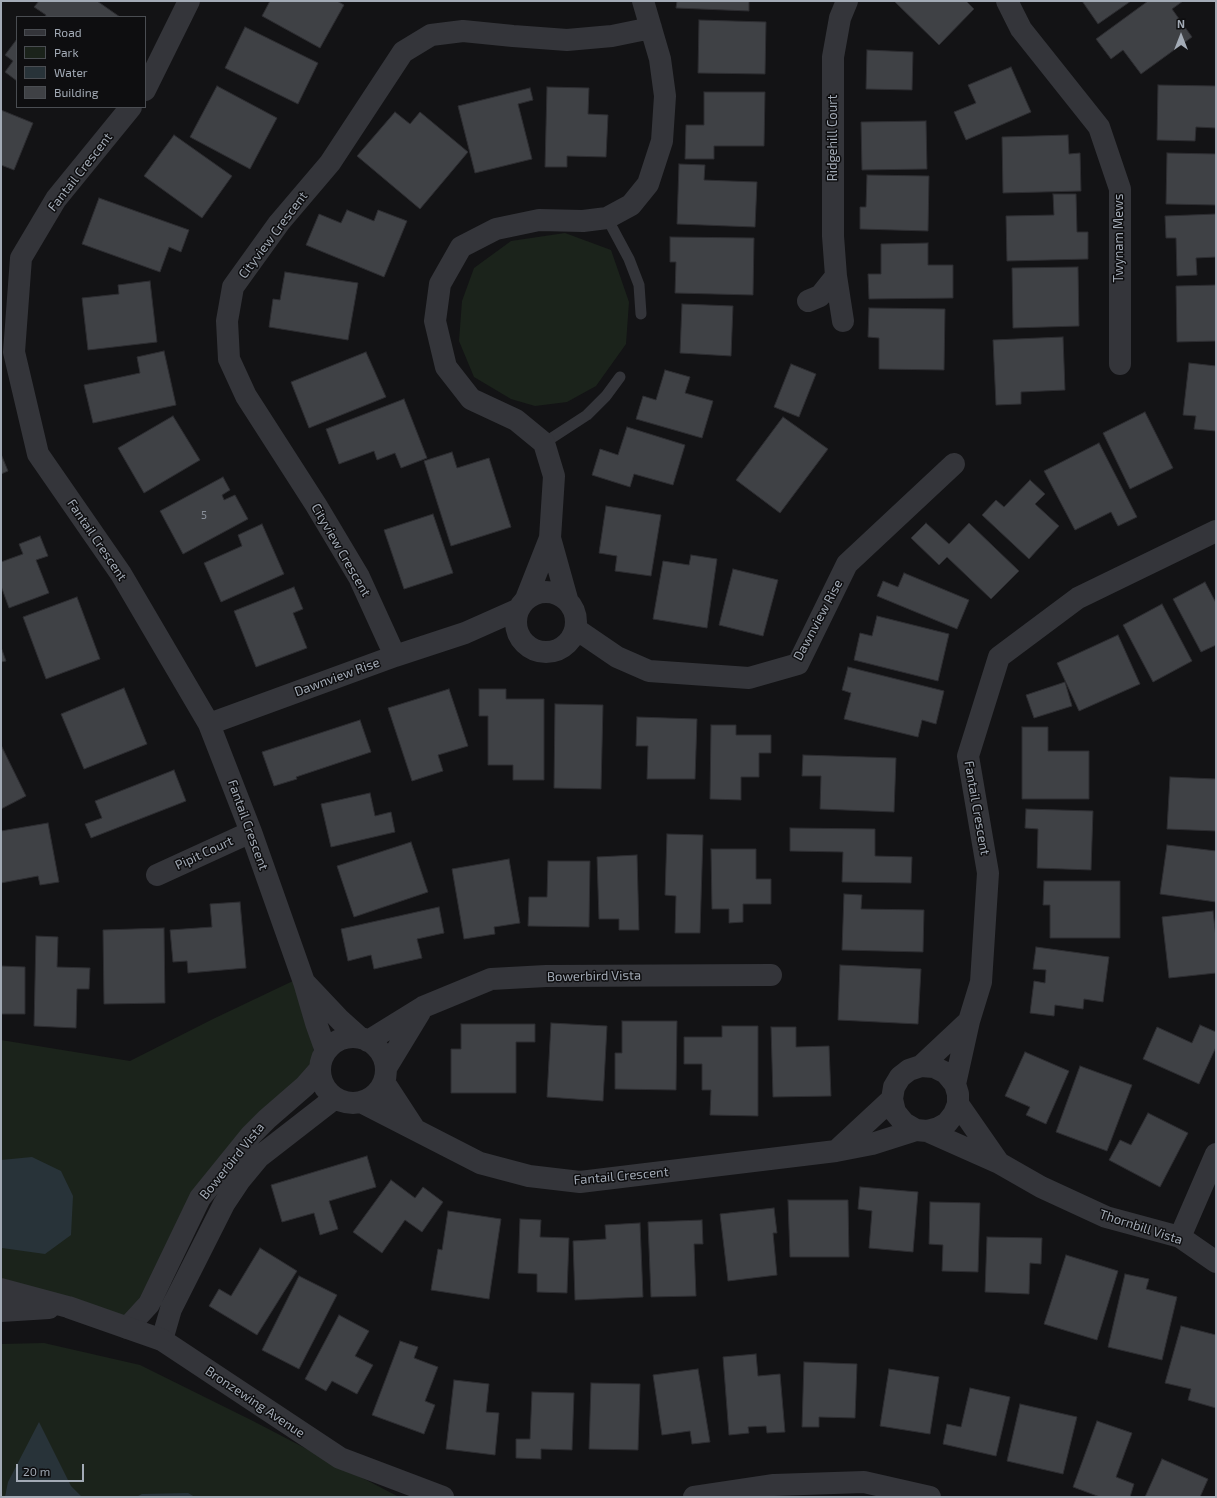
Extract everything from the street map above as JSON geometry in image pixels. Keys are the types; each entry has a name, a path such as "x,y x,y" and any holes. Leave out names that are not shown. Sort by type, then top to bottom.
{"street":[{"path":"146,88 189,1"},
{"path":"550,538 516,621 518,634 524,643 533,650 544,653 554,652 564,647 572,639 576,629 577,618 574,608 567,599 550,538 554,476 544,443 516,420 472,399 446,367 435,320 440,284 461,247 496,229 539,220 583,221 607,218 631,205 648,184 662,141 665,96 660,59 643,1"},
{"name":"Ridgehill Court","path":"843,320 836,276 833,236 833,57 840,18 847,1"},
{"name":"Twynam Mews","path":"1007,1 1021,29 1099,127 1120,189 1120,364"},
{"name":"Cityview Crescent","path":"395,656 359,577 316,505 246,396 229,359 227,320 233,287 279,223 330,163 403,52 431,35 463,31 567,40 612,36 651,28"},
{"name":"Fantail Crescent","path":"130,108 56,200 21,258 7,352 38,454 121,574 209,724 251,832 304,982 316,1023 323,1060"},
{"path":"808,301 820,296 836,276"},
{"name":"Dawnview Rise","path":"576,629 617,657 649,671 749,678 798,664 847,564 954,464"},
{"name":"Fantail Crescent","path":"956,1094 969,1021 981,982 988,873 968,756 999,657 1078,598 1216,531"},
{"path":"522,604 535,594 546,592 557,594 567,599"},
{"name":"Dawnview Rise","path":"209,724 395,656 465,633 522,604"},
{"name":"Dawnview Rise","path":"465,633 518,634"},
{"name":"Dawnview Rise","path":"564,647 617,657"},
{"name":"Pipit Court","path":"156,875 251,832"},
{"name":"Bowerbird Vista","path":"364,1040 423,1007 491,979 546,976 771,975"},
{"name":"Fantail Crescent","path":"304,982 340,1020 364,1040"},
{"path":"385,1075 383,1058 377,1048 364,1040 350,1037 341,1039 333,1044 323,1060 321,1080 327,1090 335,1098 344,1102 361,1102 371,1098 378,1091 385,1075 423,1007"},
{"name":"Fantail Crescent","path":"921,1066 969,1021"},
{"name":"Bowerbird Vista","path":"127,1328 150,1304 200,1198 251,1135 305,1086 323,1060"},
{"path":"921,1066 934,1067 946,1073 956,1094 954,1114 947,1123 938,1128 922,1130 904,1123 895,1112 892,1099 894,1087 900,1077 909,1070 921,1066"},
{"name":"Fantail Crescent","path":"385,1075 415,1129"},
{"name":"Thornbill Vista","path":"956,1094 999,1163"},
{"name":"Bowerbird Vista","path":"162,1340 171,1309 224,1204 240,1180 259,1157 335,1098"},
{"path":"836,1151 892,1099"},
{"name":"Fantail Crescent","path":"361,1102 480,1164 529,1176 580,1182 836,1151 872,1144 922,1130"},
{"name":"Thornbill Vista","path":"922,1130 999,1163 1041,1187 1106,1217 1180,1237 1216,1262"},
{"path":"1180,1237 1216,1154"},
{"name":"Bronzewing Avenue","path":"1,1289 68,1308 162,1340 340,1458 443,1497"},
{"name":"Bronzewing Avenue","path":"1,1311 68,1308"},
{"path":"694,1497 774,1485 864,1482 930,1497"}],"lane":[{"path":"607,218 629,259 639,285 640,314"},
{"path":"544,443 587,415 606,396 620,377"}],"green space":[{"path":"565,233 611,250 629,302 626,344 596,386 567,402 535,406 511,399 474,377 459,341 462,301 474,268 511,241"},
{"path":"295,980 313,1031 314,1059 303,1083 252,1129 134,1317 113,1321 1,1286 1,1040 130,1061"},
{"path":"44,1343 140,1365 253,1421 399,1497 1,1497 1,1344"}],"water":[{"path":"32,1157 61,1171 73,1196 71,1235 45,1254 1,1247 1,1160"},
{"path":"39,1422 71,1486 82,1497 5,1497 8,1482"},
{"path":"188,1493 195,1497 136,1497 142,1494"}],"building":[{"path":"39,1 97,1 119,16 46,16 34,7"},
{"path":"270,1 337,1 344,5 320,48 262,16"},
{"path":"677,1 749,1 749,11 676,8"},
{"path":"894,1 966,1 974,9 939,45"},
{"path":"1082,1 1131,1 1098,24"},
{"path":"1148,1 1183,1 1172,9 1192,37 1141,74 1123,50 1111,59 1096,39"},
{"path":"699,20 766,22 765,74 698,73"},
{"path":"245,27 318,63 298,104 225,68"},
{"path":"16,40 16,80 5,72 13,61 5,55"},
{"path":"867,50 913,52 912,90 866,89"},
{"path":"1011,67 1031,112 966,140 954,112 976,103 968,85"},
{"path":"1158,85 1216,86 1216,128 1196,127 1195,141 1157,140"},
{"path":"217,86 277,118 250,169 190,137"},
{"path":"547,87 589,88 588,114 608,115 606,157 567,156 567,167 545,167"},
{"path":"530,88 533,100 518,104 532,159 475,173 458,106"},
{"path":"704,92 765,92 764,146 714,146 714,159 685,159 686,125 704,125"},
{"path":"1,110 33,123 14,170 1,165"},
{"path":"395,112 410,124 420,112 468,152 420,209 357,156"},
{"path":"926,121 927,169 862,170 861,122"},
{"path":"174,135 232,176 202,218 144,176"},
{"path":"1068,135 1069,154 1080,153 1081,191 1003,193 1002,137"},
{"path":"1167,153 1216,154 1216,205 1166,204"},
{"path":"679,164 705,165 704,180 757,182 755,227 677,224"},
{"path":"867,175 929,176 928,231 860,229 860,207 866,207"},
{"path":"1053,194 1076,194 1077,232 1088,232 1088,259 1007,261 1006,216 1054,215"},
{"path":"99,198 189,230 181,252 169,247 160,272 82,244"},
{"path":"347,210 374,221 378,210 407,221 384,277 306,245 319,214 341,223"},
{"path":"1216,214 1216,257 1196,258 1197,275 1177,276 1176,238 1166,238 1165,216"},
{"path":"670,237 754,238 753,295 675,293 676,262 670,262"},
{"path":"928,243 928,265 953,265 953,298 869,299 868,274 881,274 881,244"},
{"path":"1078,267 1079,326 1013,328 1012,268"},
{"path":"285,272 358,283 348,340 269,327 273,299 280,300"},
{"path":"150,281 157,342 88,350 82,298 119,294 118,285"},
{"path":"1216,285 1216,341 1177,342 1176,286"},
{"path":"682,304 733,306 731,356 680,353"},
{"path":"869,308 945,309 944,370 879,369 879,338 868,337"},
{"path":"1063,337 1065,390 1021,392 1021,404 996,405 993,340"},
{"path":"164,351 176,405 93,423 84,385 140,373 137,357"},
{"path":"366,352 386,397 309,428 291,382"},
{"path":"1189,363 1216,366 1216,431 1194,429 1196,416 1183,415"},
{"path":"791,364 816,374 799,417 774,407"},
{"path":"665,370 690,377 685,393 713,401 702,438 636,419 643,396 656,400"},
{"path":"404,399 427,458 401,468 395,453 377,460 374,451 339,464 326,429"},
{"path":"1145,412 1173,468 1130,489 1103,433"},
{"path":"173,416 200,460 144,493 118,448"},
{"path":"783,417 828,449 780,513 736,480"},
{"path":"627,427 685,445 673,485 634,474 630,487 592,475 600,449 618,455"},
{"path":"1099,443 1137,517 1118,526 1111,512 1075,530 1044,471"},
{"path":"452,452 457,468 489,458 511,527 451,546 424,461"},
{"path":"1,454 8,471 1,474"},
{"path":"223,477 230,490 222,495 224,500 235,495 248,519 183,554 160,511"},
{"path":"1030,480 1045,494 1035,504 1059,526 1029,559 982,515 996,500 1004,507"},
{"path":"606,506 661,515 651,576 615,571 617,556 599,553"},
{"path":"433,514 453,573 404,589 384,530"},
{"path":"926,523 949,544 969,523 1019,571 991,599 947,557 939,565 911,538"},
{"path":"262,524 284,574 221,602 204,563 242,546 238,535"},
{"path":"40,536 48,556 36,560 49,593 9,608 1,586 1,562 23,554 19,544"},
{"path":"691,555 717,559 707,628 653,619 663,561 689,565"},
{"path":"733,569 778,580 763,636 719,625"},
{"path":"904,573 969,600 957,629 877,596 883,581 898,587"},
{"path":"1205,582 1216,603 1216,645 1201,652 1173,599"},
{"path":"294,587 303,609 293,613 307,648 256,667 234,611"},
{"path":"77,597 100,659 46,679 23,617"},
{"path":"1162,604 1192,661 1153,682 1123,625"},
{"path":"877,616 949,634 938,681 854,660 860,633 872,636"},
{"path":"1118,635 1140,684 1079,711 1057,663"},
{"path":"1,647 6,661 1,662"},
{"path":"848,667 944,691 936,724 922,720 918,737 844,719 851,693 842,690"},
{"path":"1065,682 1072,706 1034,718 1026,695"},
{"path":"124,688 147,744 84,769 61,714"},
{"path":"449,689 468,746 438,755 443,771 412,781 388,708"},
{"path":"479,689 506,689 506,699 544,699 544,780 513,780 513,765 488,765 488,716 479,716"},
{"path":"555,704 603,705 601,789 554,788"},
{"path":"637,717 697,719 695,779 647,779 648,746 636,746"},
{"path":"360,720 371,752 296,777 297,779 274,786 262,752"},
{"path":"711,725 736,725 736,735 771,735 771,753 759,753 759,777 741,777 741,800 710,799"},
{"path":"1022,727 1048,727 1048,751 1089,751 1089,799 1022,799"},
{"path":"1,745 26,796 1,809"},
{"path":"803,755 896,758 894,812 820,809 821,776 802,776"},
{"path":"174,770 186,801 91,838 85,824 102,818 95,801"},
{"path":"1170,777 1216,779 1216,831 1167,829"},
{"path":"370,793 375,816 391,812 395,832 331,847 321,804"},
{"path":"1026,809 1093,811 1091,870 1037,868 1038,829 1025,828"},
{"path":"48,823 59,882 40,885 38,876 1,883 1,831"},
{"path":"790,828 875,829 875,856 912,857 911,883 842,882 843,852 790,851"},
{"path":"667,834 703,835 700,933 675,933 676,896 665,895"},
{"path":"411,842 428,892 354,917 337,866"},
{"path":"1167,845 1216,851 1216,902 1160,894"},
{"path":"711,849 756,849 756,879 771,879 771,904 743,904 743,922 729,923 729,909 712,909"},
{"path":"637,855 639,930 619,930 619,919 599,919 597,857"},
{"path":"509,859 520,923 494,927 495,934 464,939 452,869"},
{"path":"548,861 590,861 589,927 528,926 529,897 547,897"},
{"path":"1044,881 1120,881 1120,938 1050,938 1050,905 1043,905"},
{"path":"844,894 862,895 861,909 924,910 923,952 842,950"},
{"path":"240,902 246,968 188,973 187,961 173,962 170,930 212,927 210,904"},
{"path":"439,907 444,933 417,939 422,958 374,969 371,955 348,961 341,929"},
{"path":"1213,911 1216,938 1216,973 1169,978 1162,917"},
{"path":"164,928 165,1003 104,1004 103,930"},
{"path":"36,936 58,937 57,967 90,968 89,989 77,989 76,1028 34,1026"},
{"path":"1036,947 1109,957 1103,1002 1084,999 1083,1009 1055,1005 1054,1016 1030,1013 1034,981 1045,983 1046,970 1033,969"},
{"path":"840,965 921,969 918,1024 838,1020"},
{"path":"1,966 25,967 25,1014 1,1014"},
{"path":"622,1021 677,1021 676,1090 615,1089 615,1053 622,1053"},
{"path":"551,1023 607,1026 603,1101 547,1097"},
{"path":"461,1024 535,1024 535,1042 516,1042 516,1093 451,1093 451,1049 461,1049"},
{"path":"1200,1025 1216,1032 1216,1047 1199,1084 1143,1059 1157,1027 1192,1043"},
{"path":"722,1026 758,1026 758,1116 710,1115 711,1090 702,1090 702,1064 684,1064 684,1037 722,1037"},
{"path":"771,1027 796,1027 796,1047 829,1046 831,1096 773,1097"},
{"path":"1025,1052 1069,1071 1046,1124 1026,1115 1030,1107 1005,1096"},
{"path":"1080,1066 1132,1085 1107,1151 1056,1132"},
{"path":"1148,1113 1188,1133 1160,1187 1109,1160 1120,1140 1131,1145"},
{"path":"367,1156 376,1187 329,1201 338,1229 320,1235 314,1213 282,1222 271,1185"},
{"path":"391,1180 415,1198 423,1187 443,1202 422,1232 405,1220 382,1253 353,1232"},
{"path":"860,1187 918,1192 913,1252 869,1248 872,1211 858,1209"},
{"path":"788,1200 848,1200 849,1257 790,1257"},
{"path":"930,1202 980,1203 978,1272 942,1271 943,1245 929,1244"},
{"path":"774,1208 777,1233 773,1233 777,1275 728,1281 720,1214"},
{"path":"448,1211 501,1219 489,1299 431,1290 438,1249 442,1250"},
{"path":"520,1219 541,1220 540,1237 569,1238 567,1293 537,1292 537,1274 518,1273"},
{"path":"702,1220 703,1244 694,1244 696,1296 651,1297 648,1222"},
{"path":"640,1223 643,1297 575,1300 573,1241 606,1239 605,1225"},
{"path":"987,1237 1042,1238 1041,1264 1030,1263 1029,1294 985,1292"},
{"path":"260,1248 297,1271 257,1335 209,1306 219,1289 231,1296"},
{"path":"1066,1255 1118,1271 1097,1340 1044,1324"},
{"path":"1125,1274 1149,1279 1146,1289 1177,1297 1162,1360 1108,1347"},
{"path":"299,1276 337,1295 299,1369 262,1350"},
{"path":"339,1315 369,1331 355,1356 373,1365 357,1394 332,1381 326,1391 305,1379"},
{"path":"1181,1326 1216,1335 1216,1408 1188,1400 1191,1389 1165,1383"},
{"path":"400,1341 418,1347 414,1358 438,1367 425,1401 435,1405 424,1434 372,1415"},
{"path":"756,1354 758,1376 780,1374 785,1432 767,1433 766,1426 748,1427 749,1433 729,1435 723,1357"},
{"path":"804,1362 857,1364 855,1418 819,1417 819,1427 802,1427"},
{"path":"698,1369 710,1442 692,1444 690,1431 662,1435 653,1375"},
{"path":"889,1369 939,1377 930,1434 880,1426"},
{"path":"454,1380 489,1384 486,1412 499,1413 495,1455 446,1449"},
{"path":"591,1383 640,1384 638,1450 589,1449"},
{"path":"970,1388 1010,1397 996,1456 943,1444 947,1424 961,1427"},
{"path":"532,1392 574,1393 572,1450 541,1449 541,1459 516,1458 516,1439 530,1439"},
{"path":"1020,1404 1077,1417 1063,1474 1007,1461"},
{"path":"1097,1421 1132,1433 1116,1477 1134,1484 1130,1497 1100,1497 1073,1487"},
{"path":"1162,1459 1208,1479 1200,1497 1145,1497"}]}
